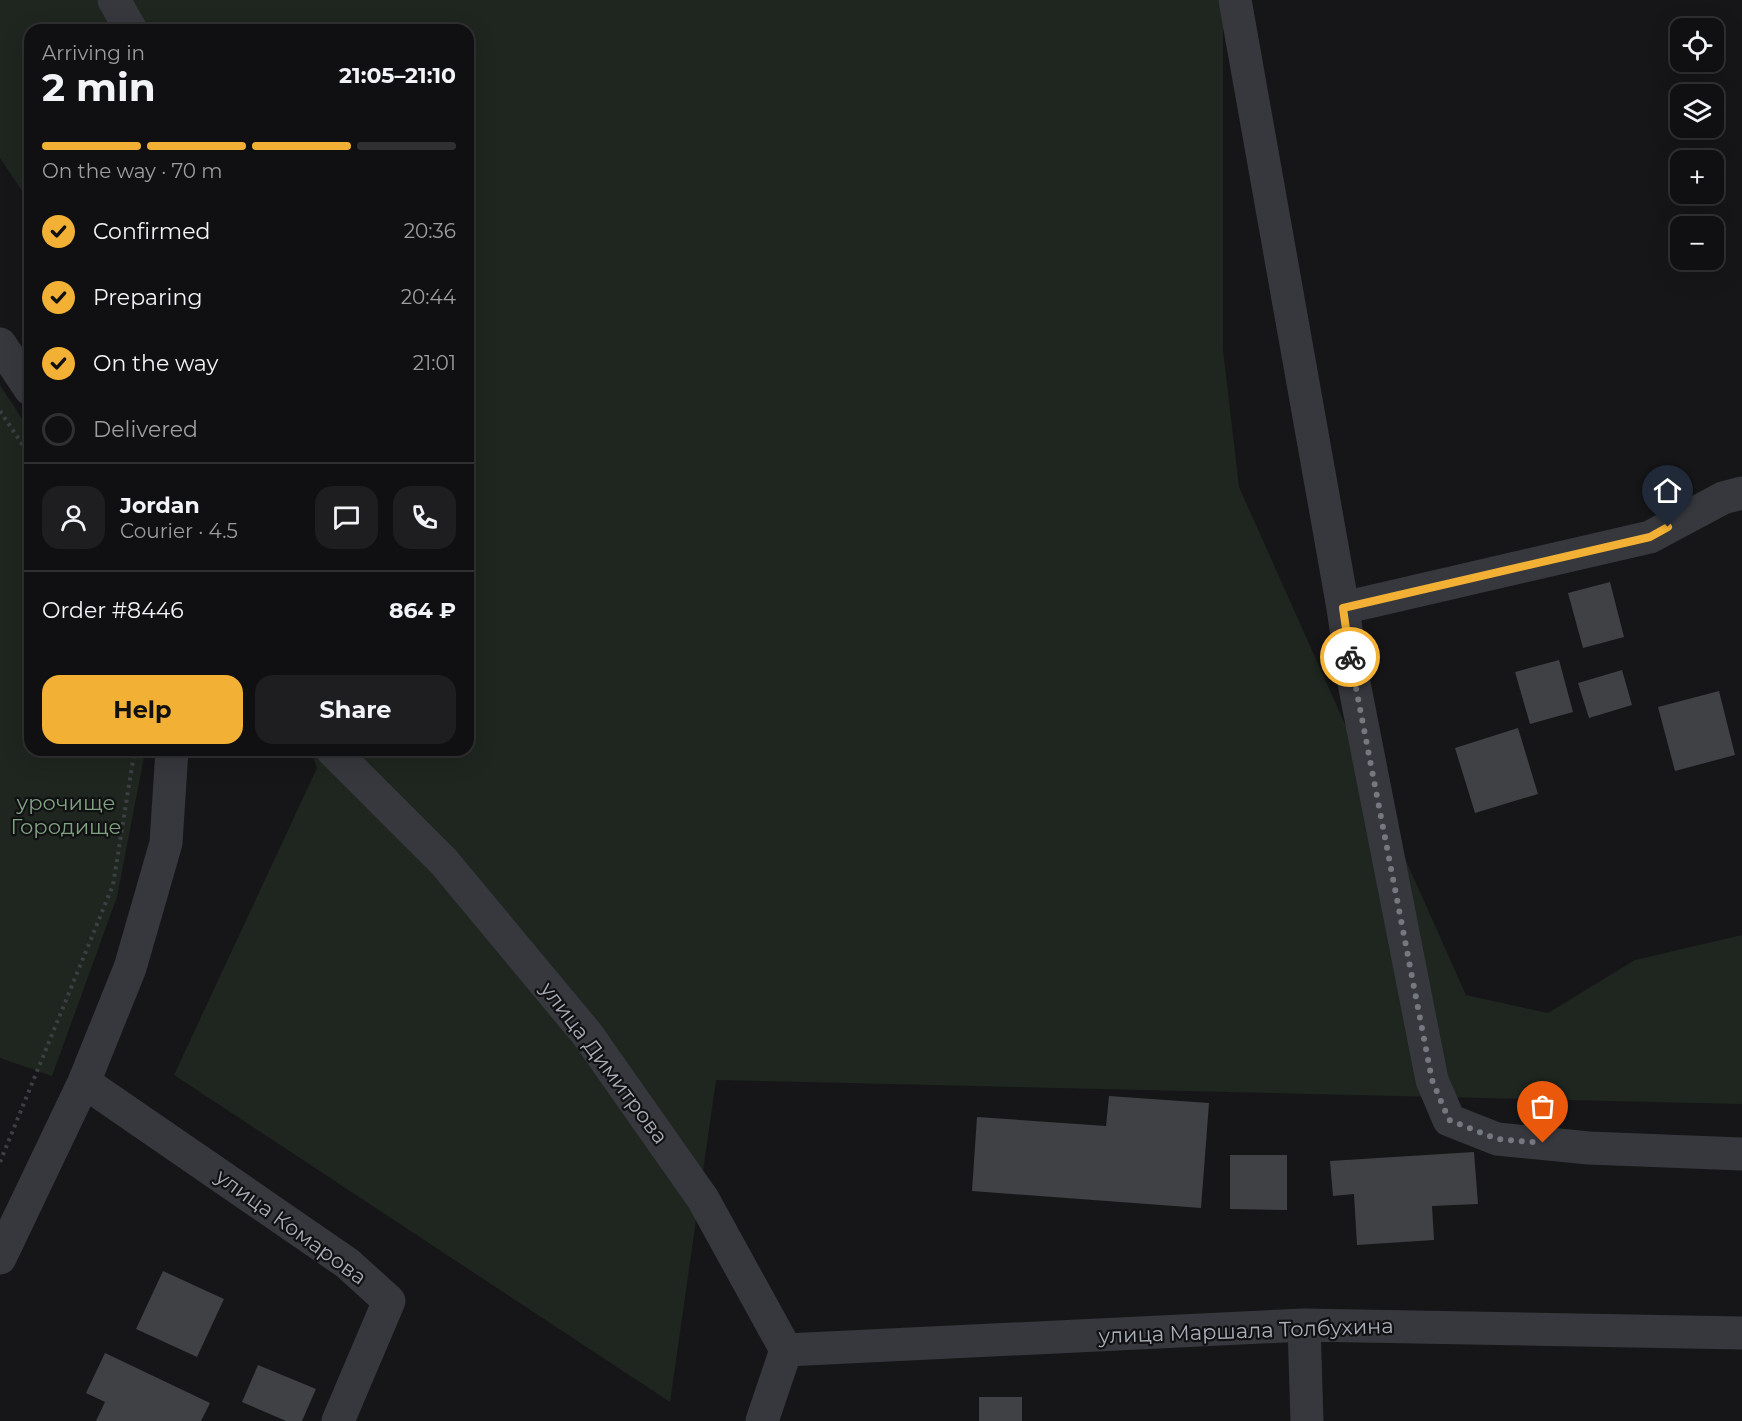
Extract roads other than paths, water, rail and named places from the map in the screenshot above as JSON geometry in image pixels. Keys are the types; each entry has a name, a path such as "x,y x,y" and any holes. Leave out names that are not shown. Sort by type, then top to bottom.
{"street":[{"path":"114,0 128,24"},
{"path":"1235,0 1343,608 1353,678 1432,1080 1449,1120 1497,1139 1589,1148 1742,1154"},
{"path":"0,344 24,380"},
{"path":"1343,608 1650,537 1723,498 1742,493"},
{"path":"0,1258 84,1082 130,968 166,843 172,756"},
{"name":"улица Димитрова","path":"338,756 444,862 587,1034 703,1199 786,1350"},
{"name":"улица Комарова","path":"84,1082 347,1263 389,1301 339,1421"},
{"path":"1304,1325 1307,1421"},
{"name":"улица Маршала Толбухина","path":"786,1350 1304,1325 1742,1333"},
{"path":"762,1421 786,1350"}],"park label":[{"name":"урочище Городище","path":"66,815"}]}
